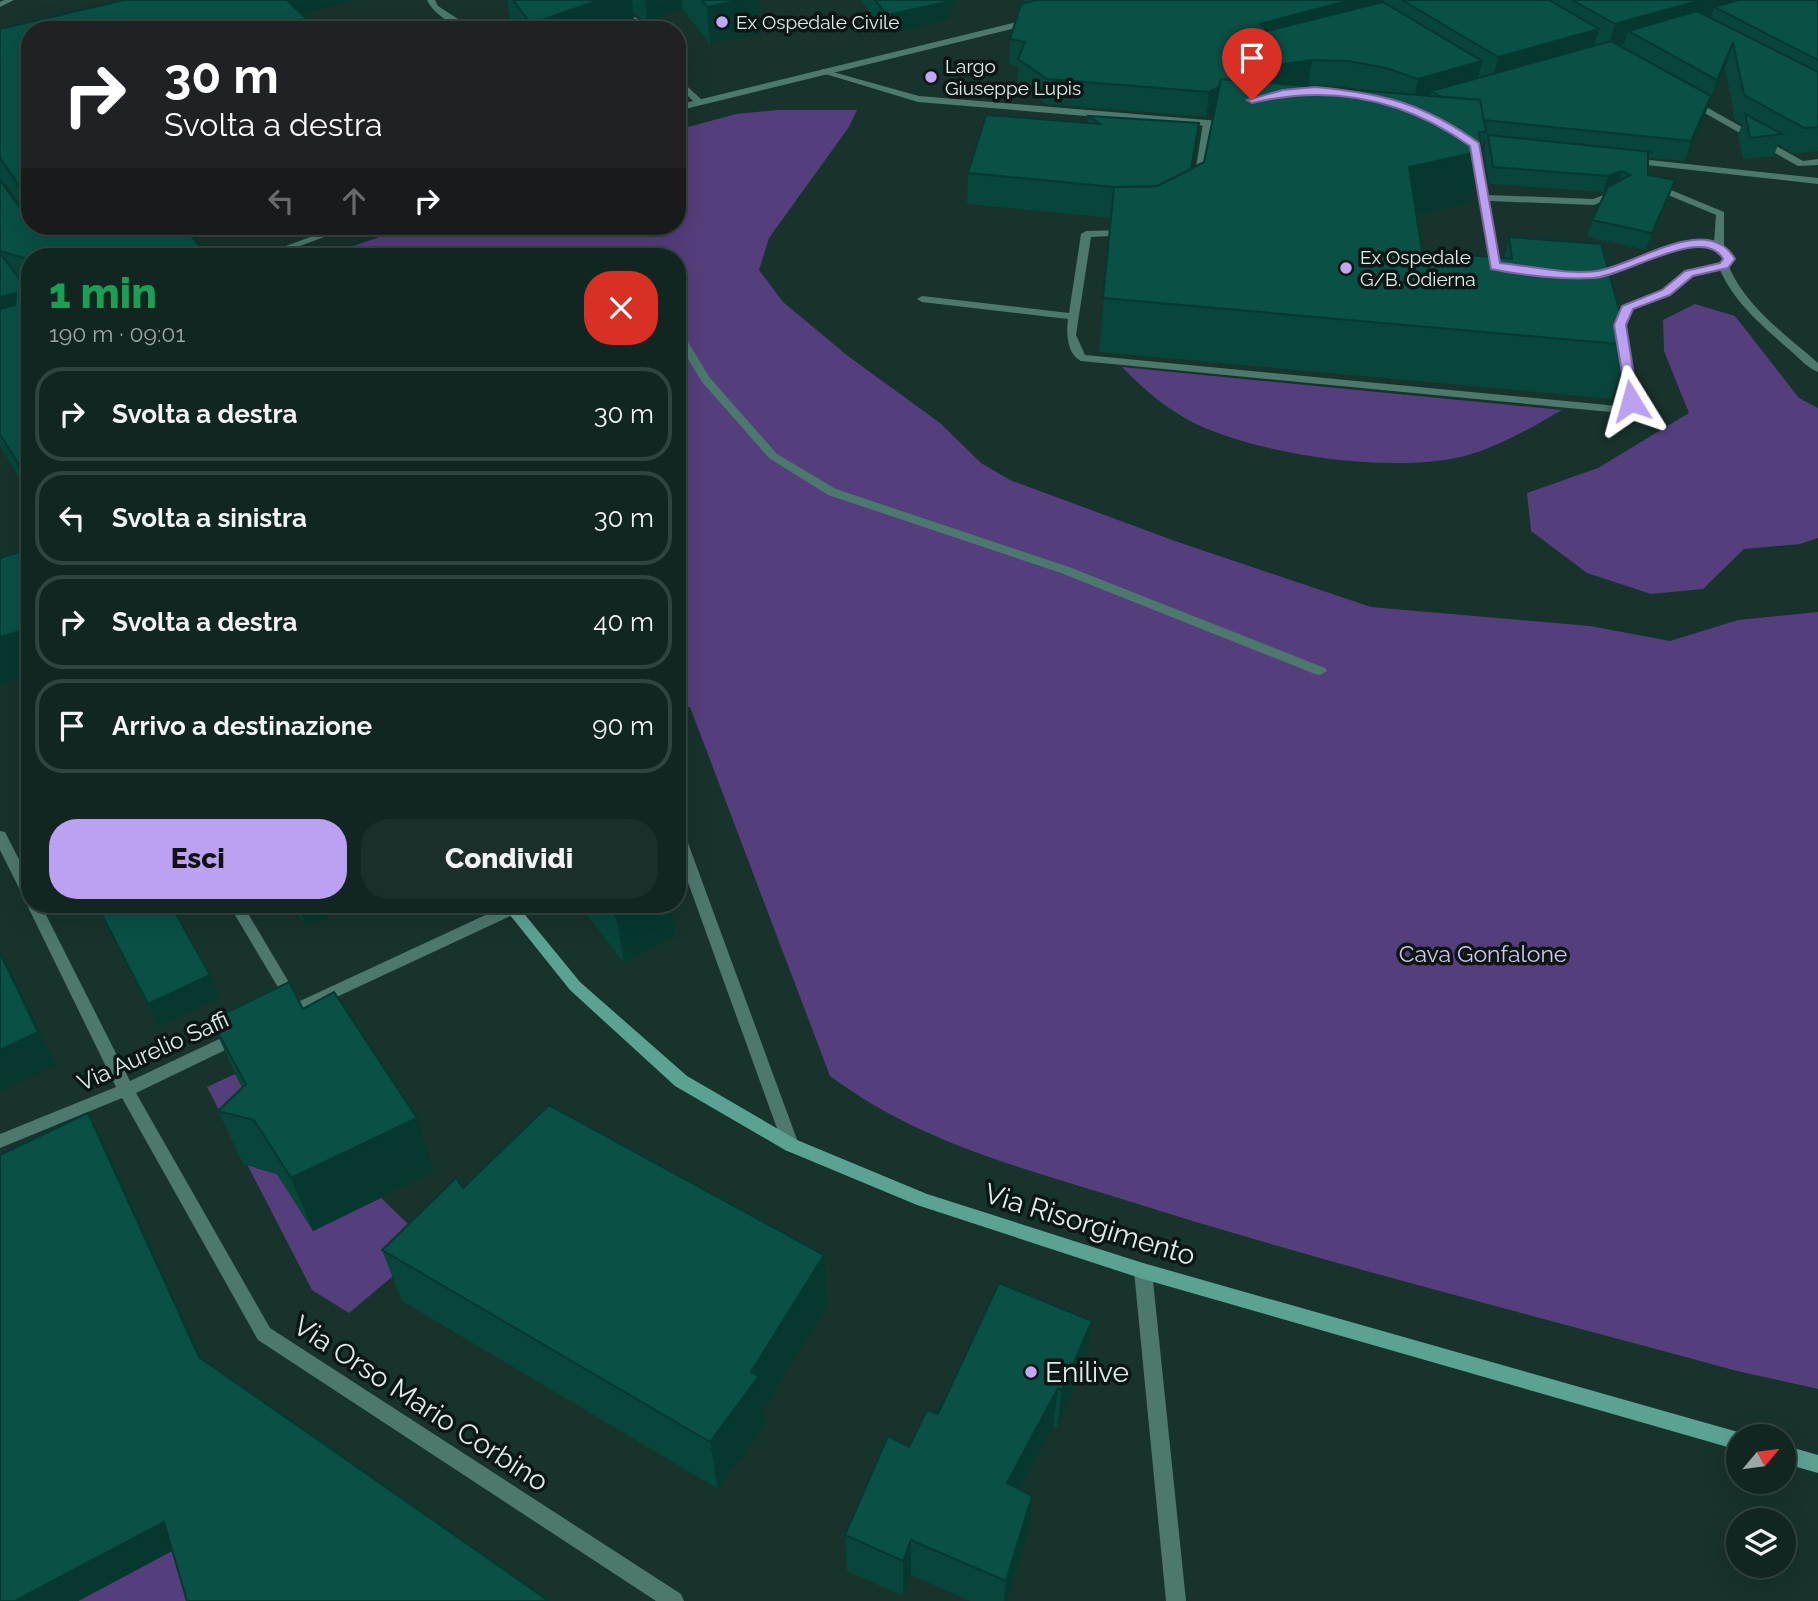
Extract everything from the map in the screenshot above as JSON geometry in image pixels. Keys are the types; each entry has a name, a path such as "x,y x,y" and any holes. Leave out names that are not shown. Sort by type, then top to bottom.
{"main road":[{"name":"Via Risorgimento","path":"516,913 575,986 681,1081 792,1145 923,1200 1143,1271 1726,1438"},
{"path":"1796,1459 1817,1466"}],"street":[{"path":"0,5 9,0"},
{"path":"431,0 435,7 457,21"},
{"path":"601,0 637,21"},
{"path":"686,105 1042,18"},
{"path":"825,71 918,99 1248,126"},
{"path":"686,89 698,101"},
{"path":"1679,95 1801,164 1818,162"},
{"path":"1196,197 1208,123 1227,110"},
{"path":"1463,141 1480,145 1484,198 1495,267 1519,269"},
{"path":"1191,148 1204,149"},
{"path":"1616,160 1818,181"},
{"path":"1801,164 1804,179"},
{"path":"1484,198 1594,202 1618,192"},
{"path":"1671,193 1721,214 1719,247"},
{"path":"1137,233 1086,234 1071,335 1081,358 1621,410 1631,401 1620,325 1628,306 1666,292 1689,274 1728,263 1728,255 1719,247 1691,242 1648,256 1619,270 1581,274"},
{"path":"286,248 323,235"},
{"path":"1724,265 1728,281 1739,296 1818,369"},
{"path":"922,299 1074,317"},
{"path":"686,347 706,380 773,456 832,492 1065,570 1320,671"},
{"path":"0,836 21,878"},
{"path":"686,856 792,1145"},
{"name":"Via Orso Mario Corbino","path":"38,913 126,1090 264,1334 674,1601"},
{"path":"241,913 299,1009"},
{"path":"274,1021 499,913"},
{"name":"Via Aurelio Saffi","path":"0,1141 126,1090 249,1032"},
{"path":"1143,1271 1176,1601"}],"green space":[{"name":"Cava Gonfalone","path":"778,110 857,110 849,127 769,238 759,270 783,302 848,356 940,423 981,463 1010,480 1175,541 1371,607 1590,626 1670,641 1738,620 1818,612 1818,1389 1737,1371 1354,1267 1009,1164 935,1136 899,1119 830,1076 690,707 686,707 686,248 348,248 385,235 686,235 686,128 736,114"},
{"path":"1695,304 1735,316 1799,398 1818,408 1818,538 1800,544 1744,549 1703,589 1651,594 1587,573 1531,531 1527,493 1598,468 1689,413 1664,351 1663,320"},
{"path":"1122,367 1562,410 1501,443 1461,457 1398,463 1328,459 1258,445 1198,425 1157,399"},
{"path":"235,1074 269,1138 256,1168 277,1174 313,1230 380,1197 430,1245 349,1313 312,1290 207,1087"},
{"path":"126,1430 196,1601 78,1601 129,1574"}],"building":[{"path":"124,0 287,0 309,21 34,21"},
{"path":"513,0 599,0 540,21 529,21"},
{"path":"702,0 742,0 707,7"},
{"path":"875,0 948,0 887,15"},
{"path":"1036,0 1350,0 1260,24 1267,31 1383,2 1482,61 1418,79 1386,68 1348,61 1312,60 1277,65 1232,80 1221,79 1219,87 1209,92 1047,79 1018,59 1025,42 1010,39 1021,4"},
{"path":"1402,0 1549,0 1599,29 1498,57"},
{"path":"1572,0 1701,0 1615,24"},
{"path":"1739,0 1818,0 1818,60 1714,7"},
{"path":"1697,11 1818,72 1818,127 1804,128 1744,95 1733,43 1717,80 1628,31"},
{"path":"21,24 21,188 0,158 0,29"},
{"path":"1611,41 1711,96 1691,141 1483,120 1480,100 1442,97 1431,91"},
{"path":"1221,79 1480,100 1486,132 1479,132 1482,151 1409,167 1422,251 1512,259 1509,237 1601,244 1629,345 1103,298 1114,187 1157,186 1204,162"},
{"path":"1745,114 1782,134 1750,138"},
{"path":"986,115 1100,124 1089,116 1199,123 1191,169 1157,186 1114,187 968,173"},
{"path":"1488,135 1652,152 1648,152 1648,175 1675,180 1652,233 1592,220 1608,187 1630,175 1622,171 1608,176 1493,167"},
{"path":"0,180 21,209 21,235 191,235 201,248 21,248 21,257 0,251"},
{"path":"0,253 21,281 21,468 0,434 0,309 15,305 16,293 0,297"},
{"path":"21,552 21,631 0,637 0,558"},
{"path":"101,913 175,913 210,975 148,1004"},
{"path":"0,953 38,1032 0,1050"},
{"path":"289,982 303,1009 334,992 417,1118 291,1178 254,1120 218,1111 246,1084 211,1020"},
{"path":"549,1105 824,1255 751,1372 759,1376 710,1442 382,1250 456,1178 463,1188"},
{"path":"88,1113 199,1357 549,1601 187,1601 164,1522 15,1601 0,1601 0,1155"},
{"path":"999,1283 1092,1321 1062,1390 1058,1388 1007,1483 1032,1496 1006,1581 911,1540 903,1561 845,1535 888,1436 909,1447 927,1410 938,1414"}],"place":[{"name":"Ex Ospedale Civile","path":"722,22"},
{"name":"Largo Giuseppe Lupis","path":"931,77"},
{"name":"Ex Ospedale G/B. Odierna","path":"1346,268"},
{"name":"Enilive","path":"1031,1372"}],"route":[{"path":"1252,100 1315,90 1369,95 1414,109 1456,131 1475,145 1495,267 1593,275 1619,270 1648,256 1691,242 1713,245 1725,251 1728,263 1689,274 1666,292 1628,306 1620,325 1631,401"}]}
